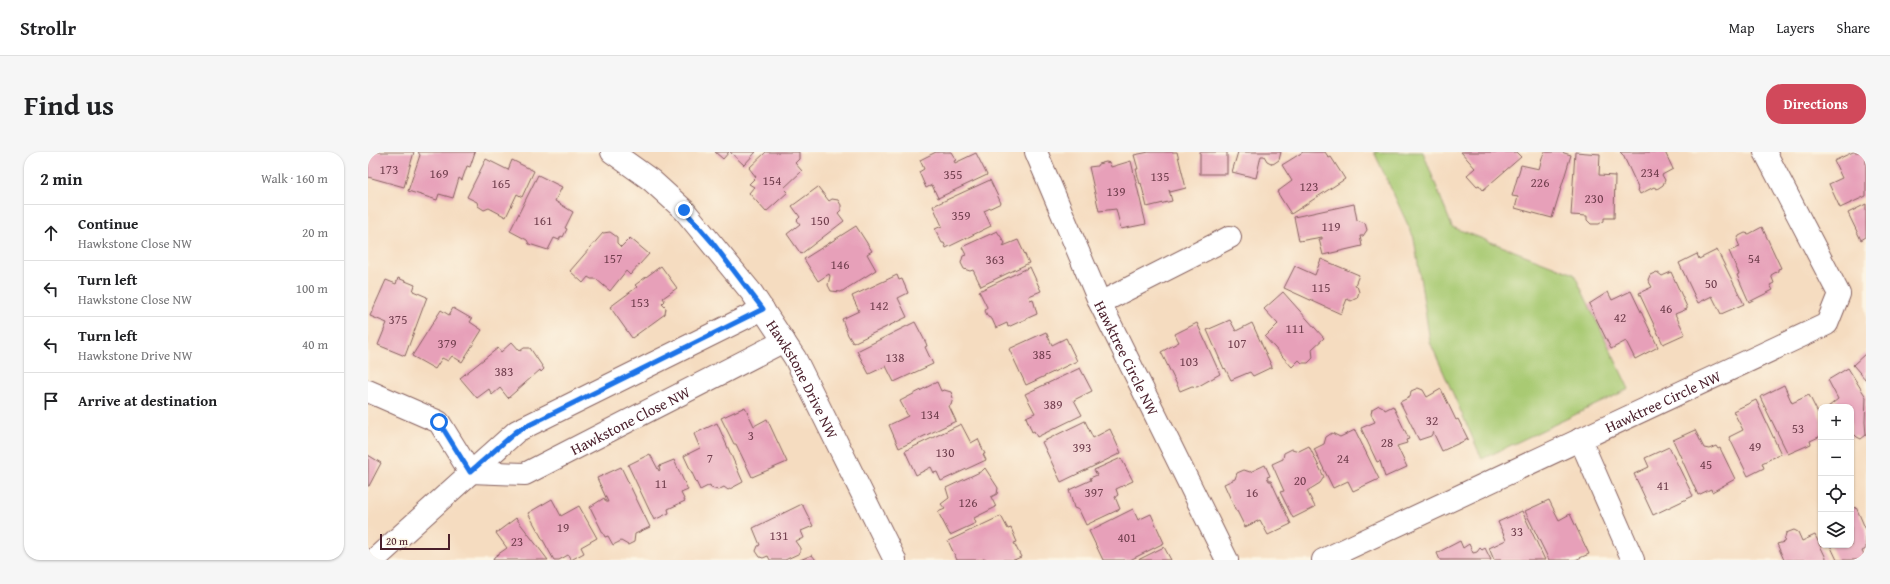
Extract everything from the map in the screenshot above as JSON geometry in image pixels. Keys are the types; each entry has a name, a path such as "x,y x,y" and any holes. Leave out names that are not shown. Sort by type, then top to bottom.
{"street":[{"name":"Hawkstone Drive NW","path":"612,152 651,180 684,210 716,248 763,309 802,371 895,560"},
{"name":"Hawktree Circle NW","path":"1036,152 1100,303 1227,560"},
{"name":"Hawktree Circle NW","path":"1323,560 1827,324 1839,294 1765,152"},
{"path":"1100,303 1230,237"},
{"path":"374,560 517,431 763,309"},
{"name":"Hawkstone Close NW","path":"470,472 525,474 784,341"},
{"path":"368,391 439,422 470,472"},
{"path":"1580,439 1633,560"}],"green space":[{"path":"1374,152 1423,152 1452,227 1574,274 1629,389 1482,459 1430,342 1414,238"}],"building":[{"path":"370,152 414,152 404,187 368,177 368,160"},
{"path":"418,152 475,152 470,167 467,166 462,180 459,178 453,198 439,194 437,200 408,191 420,155"},
{"path":"715,152 729,152 723,159"},
{"path":"730,152 756,152 744,165"},
{"path":"766,152 799,152 799,159 795,163 802,171 784,188 788,192 766,212 749,193 754,187 749,184 756,177 749,168"},
{"path":"936,152 951,152 956,160 954,161 955,163 976,153 987,175 938,198 932,185 926,188 919,172 924,169 920,160"},
{"path":"1149,152 1177,152 1186,188 1170,192 1169,190 1172,201 1147,207 1136,169 1138,169 1134,155"},
{"path":"1200,152 1227,152 1227,174 1200,174"},
{"path":"1238,152 1281,152 1279,160 1273,164 1267,161 1264,156 1261,156 1256,178 1232,172"},
{"path":"1303,152 1325,152 1329,158 1331,157 1345,179 1291,214 1277,192 1292,181 1282,165"},
{"path":"1461,152 1516,152 1521,157 1483,190 1467,175 1475,168"},
{"path":"1544,152 1561,152 1571,155 1552,218 1515,208 1518,197 1512,196 1521,165 1539,169"},
{"path":"1575,152 1600,154 1599,175 1615,176 1614,218 1604,218 1604,221 1599,224 1591,224 1587,220 1587,216 1571,215"},
{"path":"1620,152 1665,152 1673,169 1662,175 1665,180 1663,185 1657,189 1654,187 1640,194 1623,155"},
{"path":"1853,152 1866,152 1866,196 1840,208 1829,184 1842,178 1834,161"},
{"path":"486,159 508,170 512,160 534,171 522,197 517,194 506,217 489,208 484,210 478,206 477,202 467,197"},
{"path":"1131,161 1146,224 1121,229 1116,209 1099,211 1089,167 1097,166 1098,164 1106,162 1110,163 1111,167"},
{"path":"538,175 562,187 555,201 573,212 565,228 567,229 563,237 561,236 559,240 554,238 548,250 529,244 527,240 510,231"},
{"path":"990,180 1001,203 984,211 991,226 946,248 935,229 942,226 933,206"},
{"path":"818,187 829,201 832,199 838,200 841,205 841,210 838,213 844,221 801,254 787,234 800,224 797,220 800,217 792,206"},
{"path":"1354,204 1357,220 1365,223 1367,230 1363,236 1360,236 1362,246 1323,255 1319,239 1322,239 1322,237 1299,241 1294,217"},
{"path":"1866,204 1866,237 1861,240 1848,213"},
{"path":"856,226 872,251 867,254 876,270 841,292 831,291 828,285 829,274 818,281 804,259"},
{"path":"1762,227 1781,268 1771,275 1774,283 1770,285 1773,290 1749,302 1737,275 1739,274 1729,251 1740,247 1737,240 1739,236 1745,233 1749,234"},
{"path":"997,231 1005,243 1003,246 1018,240 1029,263 981,286 973,270 970,271 964,269 961,263 963,256 966,255 962,247"},
{"path":"610,232 617,237 617,243 621,247 630,238 649,254 630,275 626,271 610,291 596,279 591,279 588,277 583,283 570,271 603,233"},
{"path":"1717,250 1744,304 1721,314 1712,296 1698,303 1679,263 1697,254 1699,259"},
{"path":"1321,259 1359,275 1355,285 1357,286 1359,292 1357,298 1351,301 1347,299 1341,314 1284,288 1295,266 1315,275"},
{"path":"661,266 677,288 663,298 665,301 662,304 666,308 665,314 632,338 610,307 637,287 635,285"},
{"path":"1030,267 1041,291 1029,296 1030,300 1033,299 1037,314 1008,327 1007,323 996,328 992,319 988,317 985,311 987,307 979,291"},
{"path":"1657,272 1662,276 1671,272 1687,307 1687,309 1675,314 1685,334 1663,344 1639,293 1652,287 1648,280 1650,275"},
{"path":"897,275 899,280 902,279 908,293 898,298 907,317 853,343 848,335 842,319 859,311 852,296"},
{"path":"398,278 415,285 413,291 427,297 405,356 378,345 387,323 370,316 386,280 396,284"},
{"path":"1631,291 1658,347 1635,359 1626,341 1611,349 1589,304 1608,292 1612,300"},
{"path":"1283,292 1324,338 1312,349 1313,358 1308,363 1302,363 1299,360 1292,367 1265,337 1278,324 1264,309"},
{"path":"453,308 472,319 470,322 482,330 462,362 452,356 448,361 442,358 435,369 412,356 441,310 449,315"},
{"path":"1230,320 1236,331 1252,323 1272,367 1253,376 1250,372 1231,380 1225,368 1224,369 1207,330"},
{"path":"915,322 926,343 927,346 925,347 933,364 894,382 886,366 869,374 857,351"},
{"path":"1197,323 1220,374 1197,387 1192,386 1180,391 1161,352 1179,342 1175,334"},
{"path":"1046,332 1052,345 1066,338 1077,361 1026,385 1009,349"},
{"path":"512,342 520,351 524,348 530,348 544,369 541,372 540,370 508,398 500,388 492,395 489,389 477,398 460,378 498,348 501,352"},
{"path":"1866,353 1866,380 1853,365"},
{"path":"1080,368 1092,391 1074,400 1082,415 1037,437 1034,431 1032,432 1026,417 1035,413 1025,394"},
{"path":"1848,368 1866,397 1866,435 1861,439 1854,436 1854,404 1832,404 1838,399 1828,380"},
{"path":"937,382 941,391 944,390 951,392 953,398 951,405 949,406 956,421 899,448 889,425 908,416 900,401"},
{"path":"1784,385 1792,403 1809,395 1818,413 1818,437 1810,441 1811,444 1788,454 1760,397"},
{"path":"1418,388 1423,390 1427,397 1441,389 1456,420 1458,419 1468,439 1442,451 1433,432 1431,436 1419,440 1400,402 1410,397 1411,391"},
{"path":"1756,400 1781,454 1762,463 1764,468 1748,476 1729,437 1743,430 1733,411"},
{"path":"1379,405 1385,410 1393,406 1409,439 1406,440 1407,443 1397,446 1407,467 1385,477 1380,461 1377,462 1361,428 1375,422 1371,414 1372,409"},
{"path":"745,407 754,426 767,419 787,462 752,477 721,418"},
{"path":"1085,421 1093,438 1110,429 1121,453 1061,482 1042,442"},
{"path":"717,423 743,482 728,490 724,487 718,490 711,488 710,485 700,490 684,456 700,448 694,434"},
{"path":"961,424 971,443 978,439 985,454 983,454 986,460 941,481 937,472 934,473 931,467 916,475 905,451"},
{"path":"1355,430 1379,479 1353,491 1348,481 1333,488 1314,449 1324,444 1326,437 1332,433 1340,437"},
{"path":"1695,430 1704,448 1709,449 1716,446 1718,449 1720,448 1735,479 1712,492 1711,489 1698,495 1673,440"},
{"path":"1309,446 1324,477 1320,483 1307,491 1315,507 1293,518 1280,492 1284,491 1272,464 1283,459 1284,453 1292,449 1299,451"},
{"path":"1669,447 1693,496 1653,515 1634,474 1649,467 1645,458"},
{"path":"650,454 659,471 659,466 674,460 688,490 681,493 685,501 668,509 669,513 654,520 628,465"},
{"path":"368,455 381,463 369,486 368,486"},
{"path":"1121,458 1133,481 1116,489 1118,495 1115,497 1120,509 1086,525 1079,510 1074,508 1069,490 1091,480 1090,478 1097,475 1094,470"},
{"path":"1265,465 1270,476 1267,477 1269,481 1271,481 1291,524 1268,535 1260,520 1245,527 1224,484 1235,479 1237,473 1244,470 1250,472"},
{"path":"621,467 650,527 635,534 634,542 628,545 621,541 613,545 608,536 605,537 590,507 604,498 606,502 608,502 597,478"},
{"path":"985,468 998,488 997,494 991,497 996,507 974,518 976,523 950,535 938,512 945,509 941,504 949,498 946,488 982,471"},
{"path":"552,499 561,516 579,506 597,538 581,547 584,553 571,560 568,555 559,560 554,560 528,513"},
{"path":"1549,500 1559,520 1570,514 1589,554 1575,560 1549,560 1525,511"},
{"path":"802,504 813,526 801,531 804,538 795,541 800,548 800,553 785,560 770,560 768,556 763,558 760,557 756,551 760,545 753,528"},
{"path":"1856,507 1866,530 1866,549 1862,551 1866,560 1837,560 1831,548 1854,548 1854,508"},
{"path":"1133,509 1138,520 1151,514 1164,543 1130,560 1103,560 1089,531"},
{"path":"1522,511 1545,560 1494,560 1489,548 1506,540 1498,522"},
{"path":"1001,516 1008,529 1011,528 1017,542 1014,543 1021,557 1014,560 986,560 985,558 982,560 957,560 948,541"},
{"path":"516,518 548,560 493,560 494,557 507,548 496,533"},
{"path":"1794,530 1798,532 1802,541 1815,535 1818,541 1818,548 1821,548 1827,560 1784,560 1777,544 1784,542 1786,533"},
{"path":"1460,541 1463,548 1469,544 1473,553 1477,552 1480,548 1482,550 1485,548 1491,560 1440,560 1437,553"},
{"path":"1164,547 1171,560 1138,560"},
{"path":"812,555 816,560 800,560"}],"route":[{"path":"439,422 470,472 517,431 763,309 712,242 684,210"}]}
